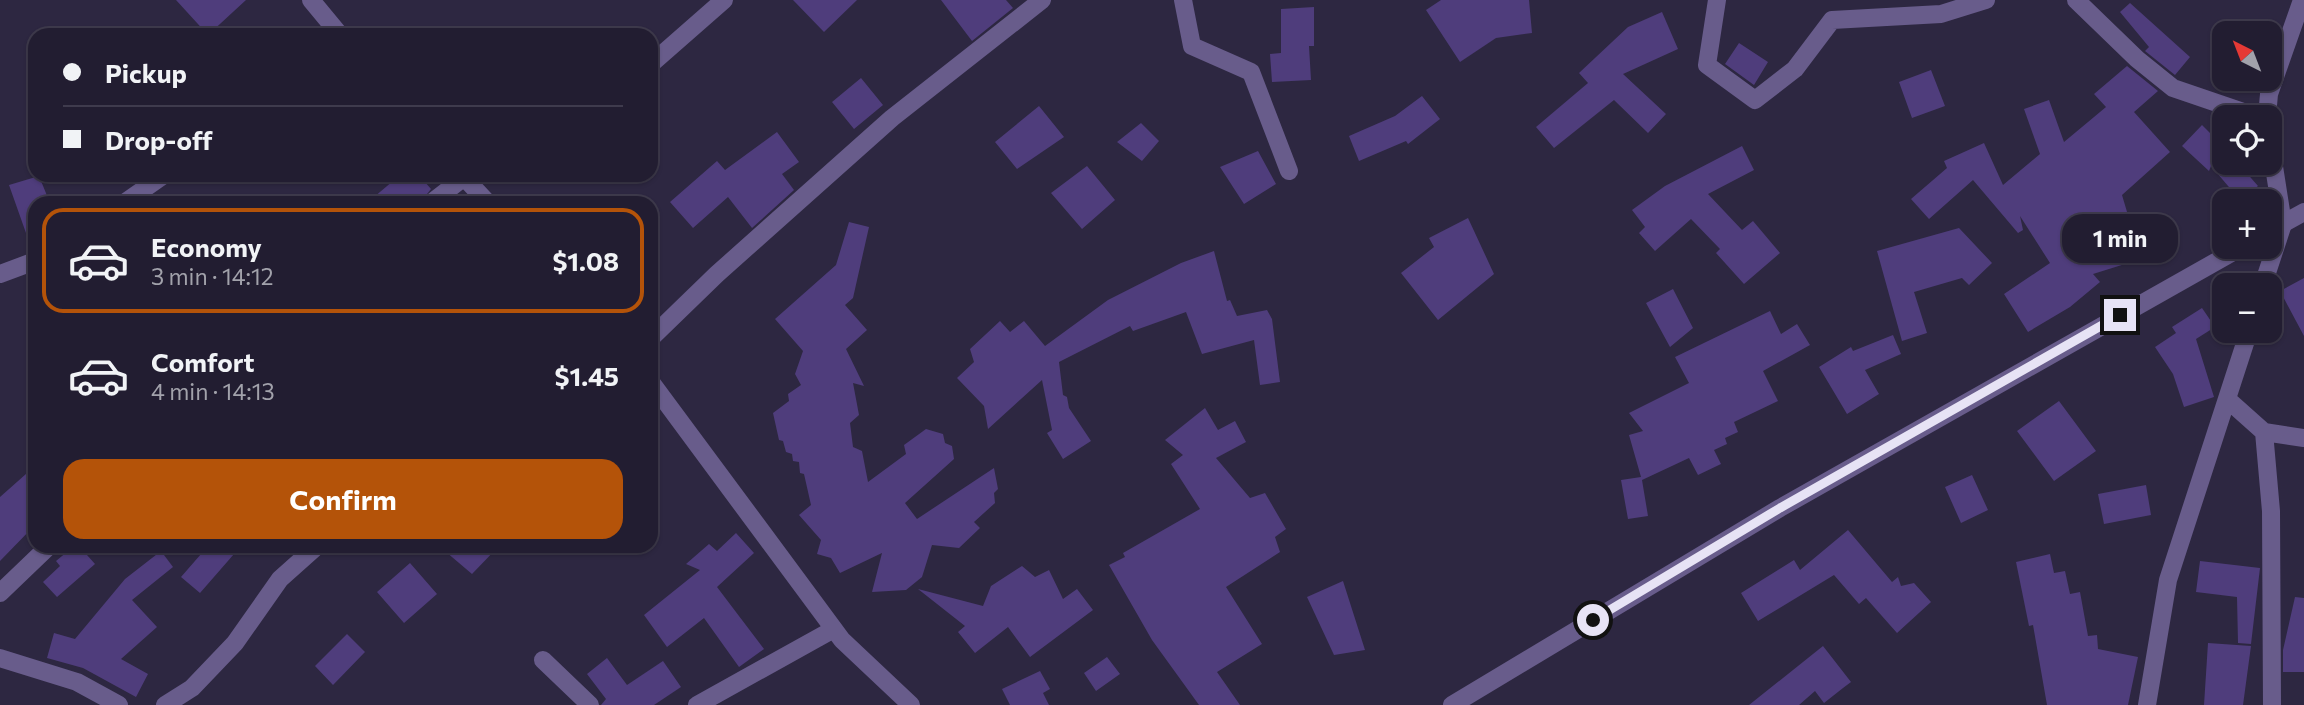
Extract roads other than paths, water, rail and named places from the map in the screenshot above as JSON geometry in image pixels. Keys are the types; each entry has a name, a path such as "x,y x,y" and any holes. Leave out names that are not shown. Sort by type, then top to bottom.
{"street":[{"path":"311,0 334,28"},
{"path":"658,58 724,0"},
{"path":"658,331 717,274 892,118 1042,0"},
{"path":"1183,0 1192,46 1251,72 1289,171"},
{"path":"1717,0 1707,65 1755,100 1795,69 1832,20 1941,14 1986,0"},
{"path":"2076,0 2137,59 2173,88 2223,105"},
{"path":"2268,105 2269,94 2300,1"},
{"path":"134,196 154,182"},
{"path":"440,196 457,182"},
{"path":"469,182 482,196"},
{"path":"2282,225 2304,212"},
{"path":"1452,705 1780,508 2221,259"},
{"path":"0,274 28,264"},
{"path":"2147,705 2168,580 2245,343"},
{"path":"658,391 834,629 911,705"},
{"path":"2227,399 2264,432 2304,438"},
{"path":"2264,432 2270,512 2272,705"},
{"path":"0,593 41,553"},
{"path":"165,705 192,688 235,643 280,579 309,553"},
{"path":"697,705 834,629"},
{"path":"0,658 77,682 119,705"},
{"path":"543,660 590,705"}]}
